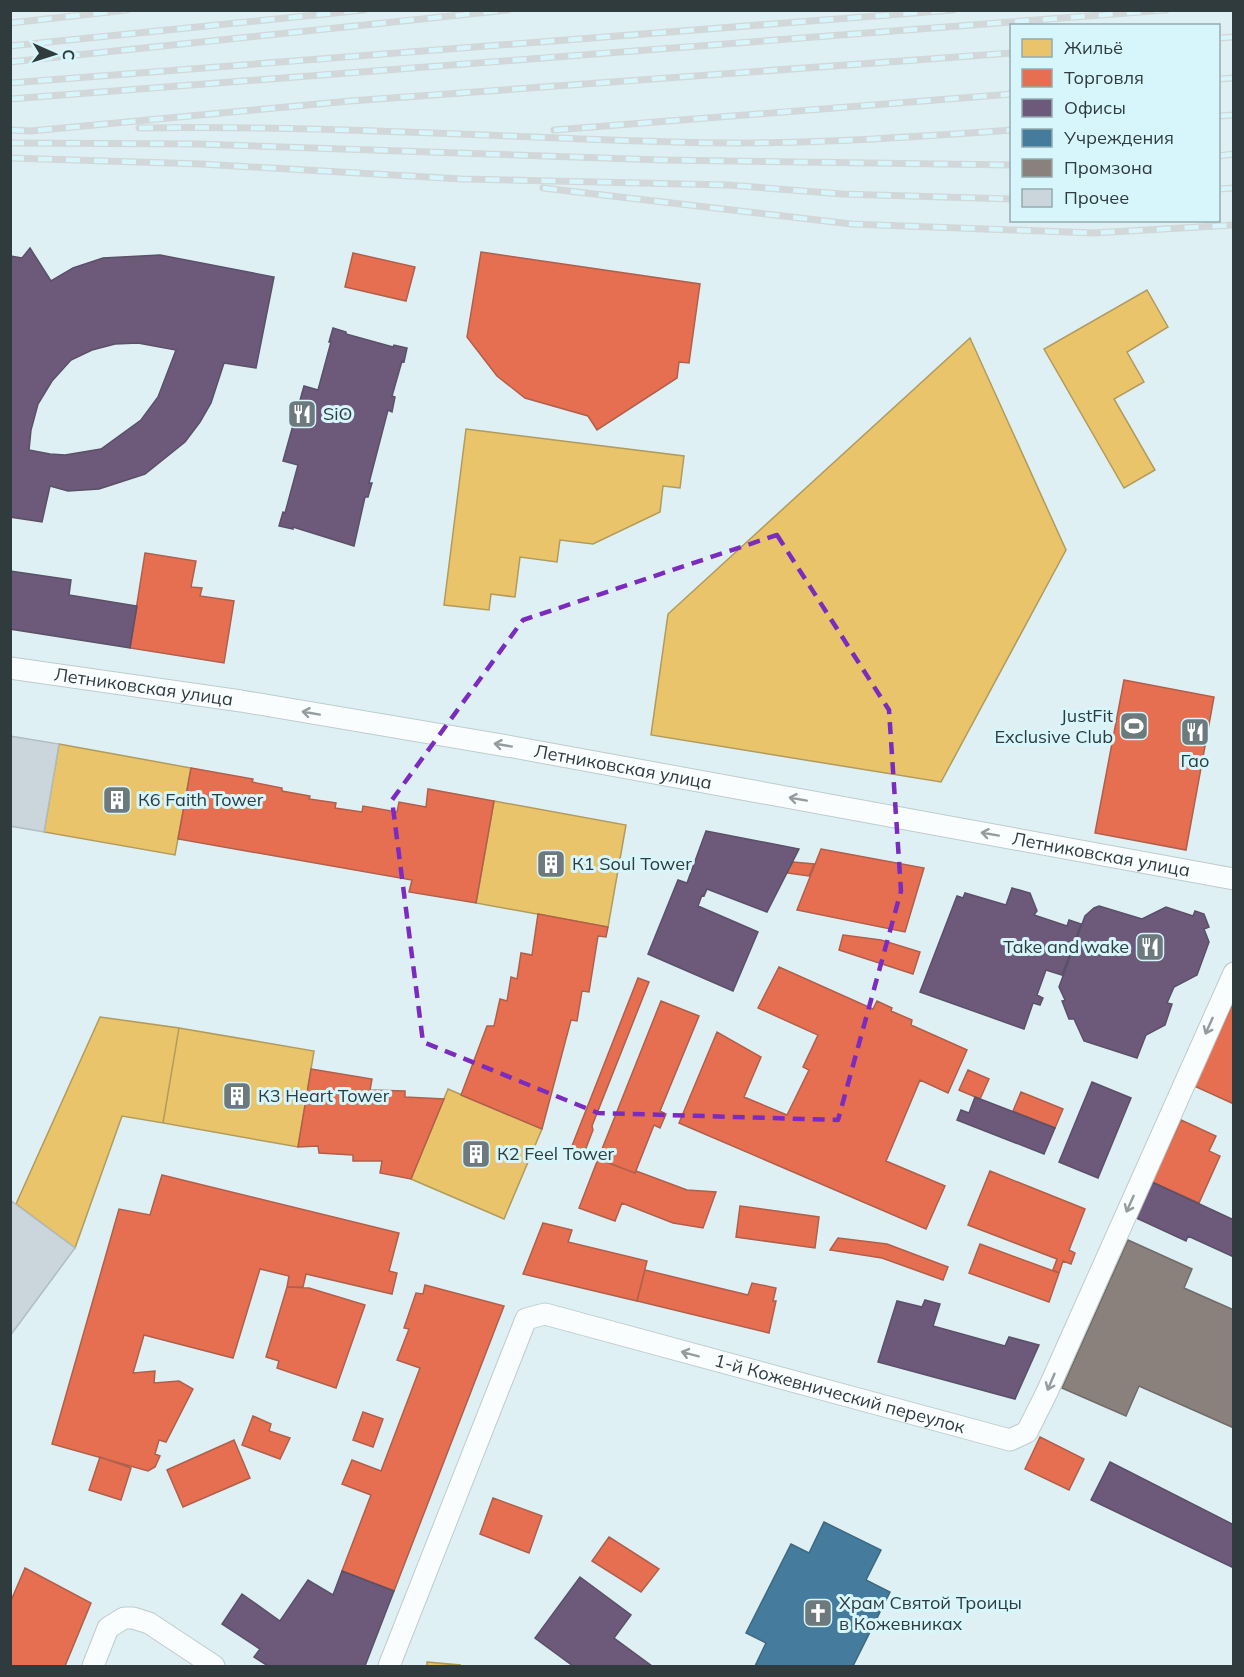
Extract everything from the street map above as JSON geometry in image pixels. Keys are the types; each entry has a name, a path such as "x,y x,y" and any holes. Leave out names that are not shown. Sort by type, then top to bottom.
{"street":[{"name":"Летниковская улица","path":"10,668 241,701 513,747 1233,879"},
{"name":"1-й Кожевнический переулок","path":"389,1666 526,1319 545,1314 1010,1440 1027,1432 1233,973"},
{"path":"93,1666 108,1628 124,1618 149,1623 214,1666"}],"highlighted area":[{"path":"777,535 889,710 901,891 838,1120 598,1113 423,1042 392,800 523,620"}],"building: Жильё":[{"path":"1147,290 1168,327 1127,352 1144,382 1114,399 1155,470 1124,488 1044,349"},
{"path":"970,338 1066,550 941,782 651,735 668,614"},
{"path":"466,429 684,456 680,488 663,486 660,512 593,544 560,540 557,562 520,557 515,597 491,594 489,610 444,605"},
{"name":"К6 Faith Tower","path":"59,744 191,768 175,855 44,832"},
{"name":"К1 Soul Tower","path":"494,801 626,825 608,927 476,903"},
{"path":"100,1017 179,1028 163,1123 122,1116 75,1248 16,1204"},
{"name":"К3 Heart Tower","path":"179,1028 314,1051 298,1147 163,1123"},
{"name":"К2 Feel Tower","path":"448,1089 542,1129 504,1219 411,1179"},
{"path":"427,1662 461,1665 427,1666"}],"building: Торговля":[{"path":"481,252 700,284 689,363 679,362 677,378 597,430 588,416 525,398 497,376 467,337"},
{"path":"353,253 415,267 406,301 345,287"},
{"path":"145,553 196,561 191,587 202,588 200,596 234,601 224,663 130,648"},
{"path":"1124,680 1214,697 1186,850 1095,833"},
{"path":"191,768 253,779 252,782 282,788 282,791 310,796 309,799 336,803 335,808 362,812 363,806 397,812 399,802 426,807 428,789 494,801 476,903 409,892 412,880 178,839"},
{"path":"821,849 924,868 905,932 797,910"},
{"path":"793,862 814,864 809,876 787,873"},
{"path":"538,914 608,927 606,937 598,936 589,992 582,991 577,1021 571,1020 542,1129 461,1095 487,1026 494,1026 500,999 507,1001 511,977 517,979 521,953 532,955"},
{"path":"843,935 881,940 920,952 913,974 839,950"},
{"path":"779,967 873,1009 877,1001 892,1008 891,1011 912,1020 911,1025 967,1050 948,1093 920,1080 886,1161 945,1186 926,1229 679,1123 717,1032 761,1057 744,1097 787,1115 809,1070 803,1067 818,1035 758,1008"},
{"path":"638,978 649,982 592,1126 593,1130 581,1161 568,1156"},
{"path":"661,1001 699,1016 660,1111 666,1114 660,1128 654,1125 635,1173 598,1159"},
{"path":"1234,1001 1234,1104 1194,1086"},
{"path":"311,1069 372,1079 370,1090 405,1091 405,1097 444,1099 411,1179 380,1173 382,1161 353,1161 353,1155 319,1153 318,1146 298,1147"},
{"path":"968,1070 989,1079 980,1099 959,1090"},
{"path":"1021,1092 1063,1109 1055,1128 1013,1111"},
{"path":"1181,1120 1216,1136 1209,1151 1220,1156 1199,1203 1152,1182"},
{"path":"598,1159 687,1190 716,1192 703,1228 673,1223 622,1203 615,1221 579,1208"},
{"path":"990,1171 1085,1209 1069,1250 1075,1253 1071,1264 1063,1261 1059,1273 1053,1270 1057,1259 968,1225"},
{"path":"162,1175 399,1233 389,1271 397,1273 392,1294 306,1274 303,1287 287,1287 289,1276 260,1269 233,1358 144,1335 133,1373 155,1371 154,1383 179,1381 193,1389 166,1442 159,1440 155,1454 160,1456 155,1467 148,1471 52,1444 119,1209 150,1215"},
{"path":"740,1206 819,1217 815,1248 736,1237"},
{"path":"543,1223 572,1230 568,1242 647,1261 637,1301 523,1274"},
{"path":"838,1238 887,1244 948,1267 943,1280 882,1258 830,1250"},
{"path":"980,1244 1059,1273 1049,1302 969,1273"},
{"path":"645,1270 748,1295 752,1283 776,1288 773,1301 776,1301 769,1333 637,1301"},
{"path":"425,1285 504,1306 394,1591 342,1571 371,1495 342,1484 352,1460 381,1471 420,1368 397,1360 409,1329 404,1328 416,1293 423,1294"},
{"path":"287,1287 309,1288 365,1305 336,1388 277,1368 279,1361 266,1357"},
{"path":"363,1412 383,1419 373,1447 353,1440"},
{"path":"253,1416 271,1424 269,1431 290,1438 280,1459 242,1445"},
{"path":"1040,1437 1084,1459 1069,1490 1025,1469"},
{"path":"234,1440 250,1478 183,1507 167,1470"},
{"path":"100,1457 131,1468 121,1500 89,1490"},
{"path":"493,1498 542,1516 529,1553 480,1534"},
{"path":"609,1537 659,1569 641,1592 592,1561"},
{"path":"25,1568 91,1603 65,1666 10,1666 10,1603"}],"building: Офисы":[{"path":"30,248 51,281 73,268 103,258 160,255 274,277 256,368 224,363 211,403 200,422 185,442 145,474 99,489 68,491 50,486 42,522 10,517 10,256 22,258","holes":["138,343 176,350 158,397 141,420 101,449 65,455 29,450 31,430 38,404 52,381 71,360 92,350 115,344"]},
{"path":"333,328 393,347 394,345 407,348 392,396 395,397 392,412 388,410 369,483 372,483 368,497 365,497 354,546 293,527 293,529 279,526 283,512 285,513 298,465 283,461 304,386 318,390"},
{"path":"10,571 71,580 69,595 137,606 130,648 10,629"},
{"path":"706,831 799,849 767,912 707,889 704,896 702,895 698,906 758,932 733,991 648,954 678,880 687,883"},
{"path":"1012,888 1030,893 1037,911 1034,915 1067,926 1069,920 1081,924 1062,975 1046,970 1037,995 1043,998 1040,1005 1033,1003 1024,1029 920,992 957,896 963,898 965,893 1006,905"},
{"path":"1099,906 1142,919 1166,907 1193,916 1195,911 1204,914 1209,927 1204,929 1209,942 1197,975 1174,987 1167,1003 1172,1004 1165,1025 1146,1035 1137,1058 1084,1041 1074,1019 1069,1019 1062,1001 1065,1000 1059,987 1085,916"},
{"path":"1092,1082 1131,1098 1098,1178 1059,1162"},
{"path":"975,1097 1055,1128 1044,1154 957,1120 961,1110 969,1113"},
{"path":"1152,1182 1234,1220 1234,1257 1188,1236 1186,1241 1136,1218"},
{"path":"925,1300 940,1304 933,1326 1005,1346 1009,1337 1039,1345 1015,1399 878,1362 897,1301 922,1307"},
{"path":"1110,1462 1234,1525 1234,1568 1091,1500"},
{"path":"342,1571 394,1591 365,1666 268,1666 254,1657 260,1649 222,1624 242,1594 280,1621 308,1580 333,1595"},
{"path":"580,1577 631,1615 614,1638 652,1666 573,1666 535,1638"}],"building: Учреждения":[{"name":"Храм Святой Троицы в Кожевниках","path":"824,1522 881,1550 866,1580 890,1592 853,1666 755,1666 766,1643 746,1633 791,1544 809,1553"}],"building: Промзона":[{"path":"1128,1240 1192,1269 1184,1288 1234,1310 1234,1428 1139,1386 1126,1416 1062,1388"}],"building: Прочее":[{"path":"10,736 59,744 44,832 10,826"},
{"path":"10,1200 75,1248 10,1336"}],"railway":[{"path":"10,23 127,10"},
{"path":"10,46 364,10"},
{"path":"10,62 508,10"},
{"path":"10,83 953,10"},
{"path":"10,99 1166,10"},
{"path":"1220,38 1234,37"},
{"path":"10,130 31,131 350,101 1010,53"},
{"path":"1220,79 1234,78"},
{"path":"554,130 1010,94"},
{"path":"1220,116 1234,115"},
{"path":"139,128 340,130 715,143 843,140 1010,130"},
{"path":"10,143 198,144 661,160 1010,165"},
{"path":"1220,156 1234,154"},
{"path":"10,158 201,164 462,179 728,185 842,194 1010,199"},
{"path":"543,188 851,224 1094,233 1234,225"},
{"path":"1220,189 1234,188"}],"place":[{"name":"SiO","path":"302,414"},
{"name":"JustFit Exclusive Club","path":"1134,726"},
{"name":"Гао","path":"1195,732"},
{"name":"К6 Faith Tower","path":"117,800"},
{"name":"К1 Soul Tower","path":"551,864"},
{"name":"Take and wake","path":"1150,947"},
{"name":"К3 Heart Tower","path":"237,1096"},
{"name":"К2 Feel Tower","path":"476,1154"},
{"name":"Храм Святой Троицы в Кожевниках","path":"818,1613"}]}
